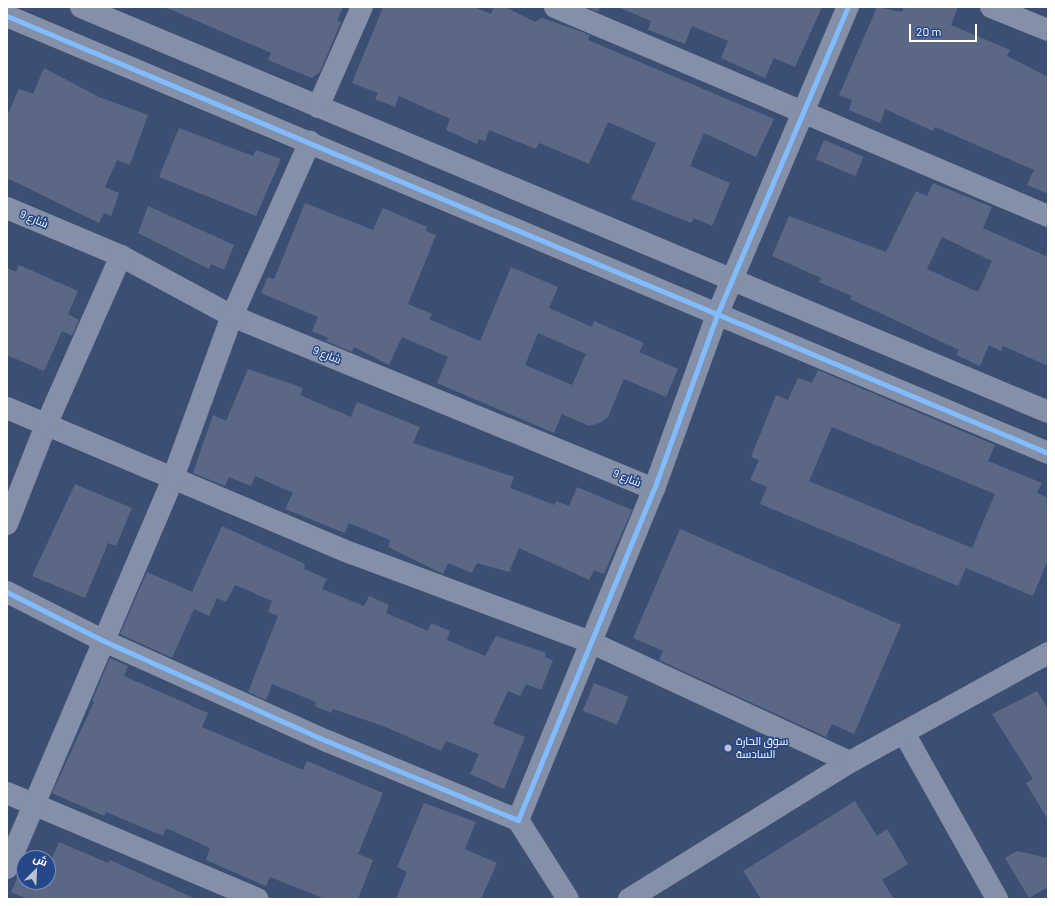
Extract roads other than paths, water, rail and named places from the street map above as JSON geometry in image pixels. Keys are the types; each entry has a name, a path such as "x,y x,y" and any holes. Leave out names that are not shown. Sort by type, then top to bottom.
{"street":[{"path":"81,7 1048,412"},
{"path":"318,107 362,7"},
{"path":"555,7 802,110 1048,216"},
{"path":"518,820 654,489 717,315 733,281 802,110 848,7"},
{"path":"1002,9 1048,30"},
{"path":"7,16 1048,453"},
{"path":"7,868 36,805 173,478 232,316 310,142"},
{"name":"شارع 9","path":"7,208 121,256 232,316 654,489"},
{"path":"7,524 46,425 121,256"},
{"path":"7,408 351,553 590,642 850,762"},
{"path":"7,592 104,642 327,741 518,820 568,899"},
{"path":"629,899 850,762 1048,653"},
{"path":"904,733 998,899"},
{"path":"7,793 258,899"}],"place":[{"name":"سوق الحارة السادسة","path":"728,748"}]}
